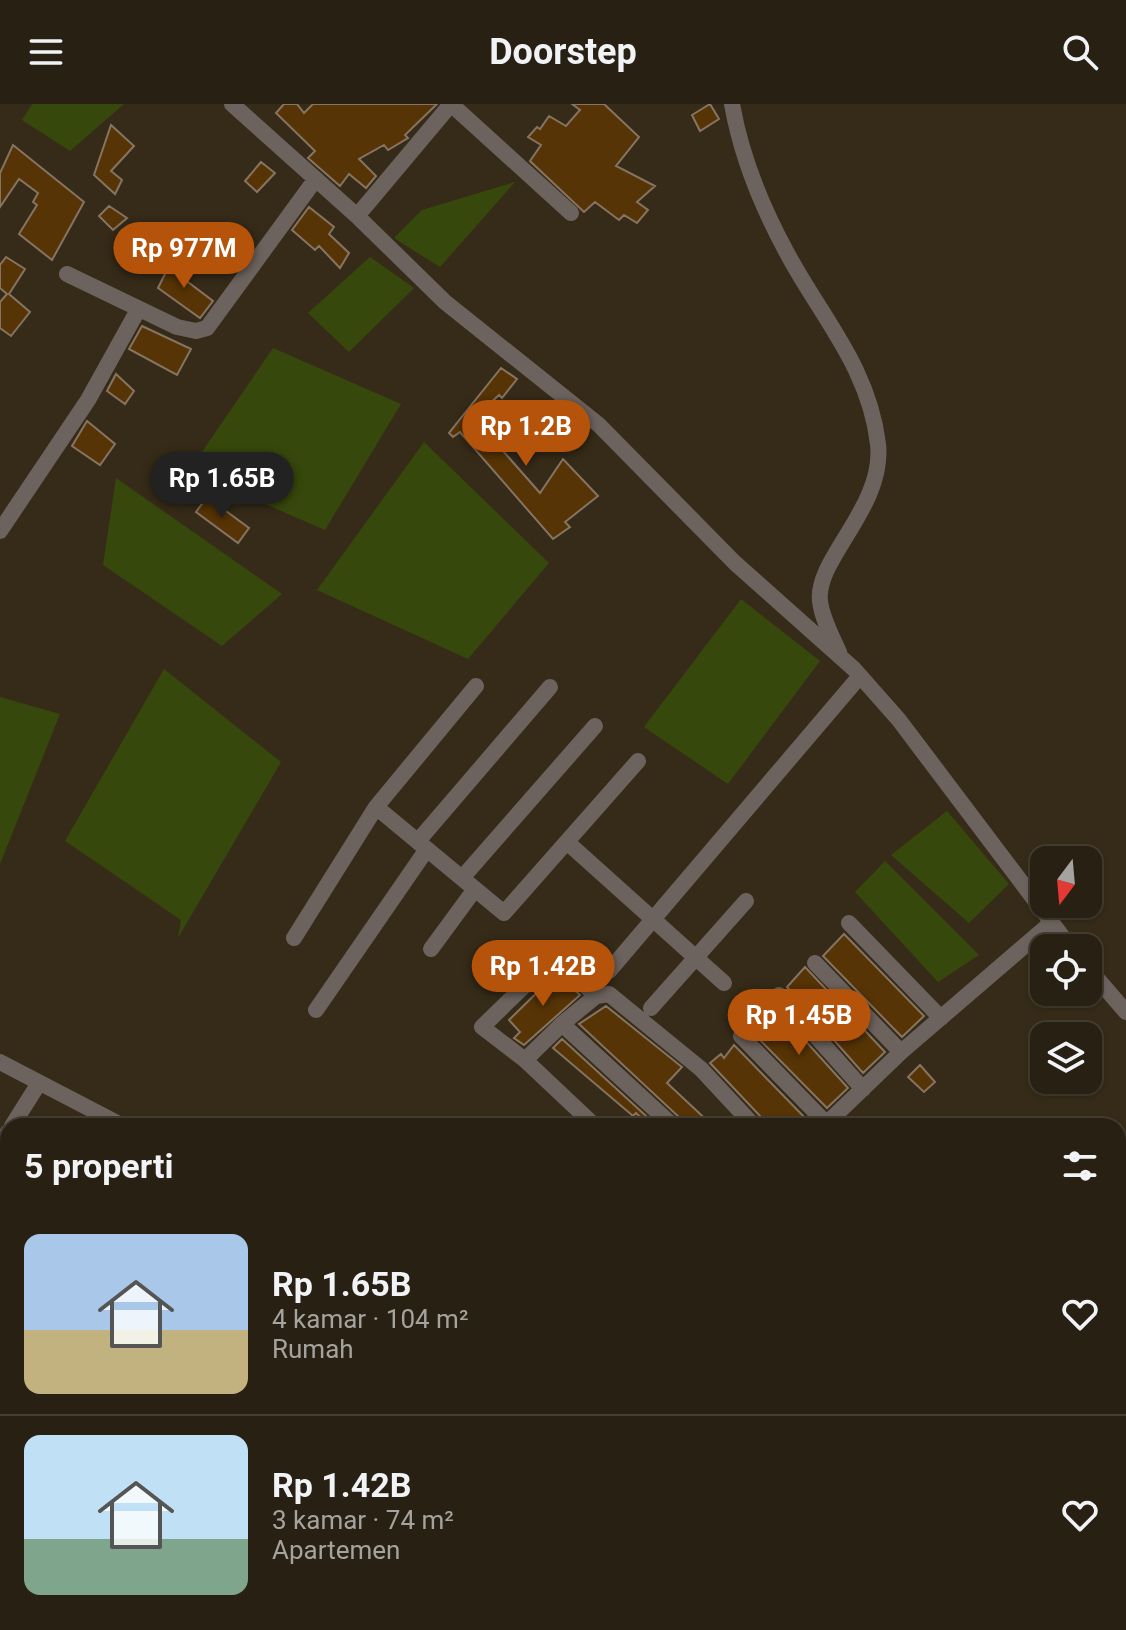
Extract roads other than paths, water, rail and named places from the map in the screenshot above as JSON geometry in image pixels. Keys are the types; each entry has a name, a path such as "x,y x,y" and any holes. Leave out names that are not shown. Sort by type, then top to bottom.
{"street":[{"path":"232,104 357,216 445,302 599,425 735,563 860,676 899,720 1060,934"},
{"path":"357,216 451,104 571,213"},
{"path":"732,104 753,178 787,253 845,345 867,397 878,445 874,488 821,583 822,615 842,658"},
{"path":"67,274 96,285 138,310 177,327 196,331 207,328 315,180"},
{"path":"0,531 88,400 138,310"},
{"path":"609,971 860,676"},
{"path":"294,938 376,807 476,686"},
{"path":"316,1010 423,845 550,687"},
{"path":"462,878 595,726"},
{"path":"376,807 504,913 638,761"},
{"path":"568,843 724,983"},
{"path":"431,949 475,889"},
{"path":"651,1008 746,901"},
{"path":"849,923 941,1018"},
{"path":"832,1118 901,1052 1051,923"},
{"path":"587,1118 525,1060 482,1027 555,956 596,996"},
{"path":"815,963 901,1052"},
{"path":"1102,984 1126,1012"},
{"path":"525,1060 596,996 609,994 701,1069 747,1118"},
{"path":"779,995 863,1089"},
{"path":"562,1024 664,1118"},
{"path":"741,1036 818,1118"},
{"path":"0,1062 107,1118"},
{"path":"17,1118 39,1083"}]}
